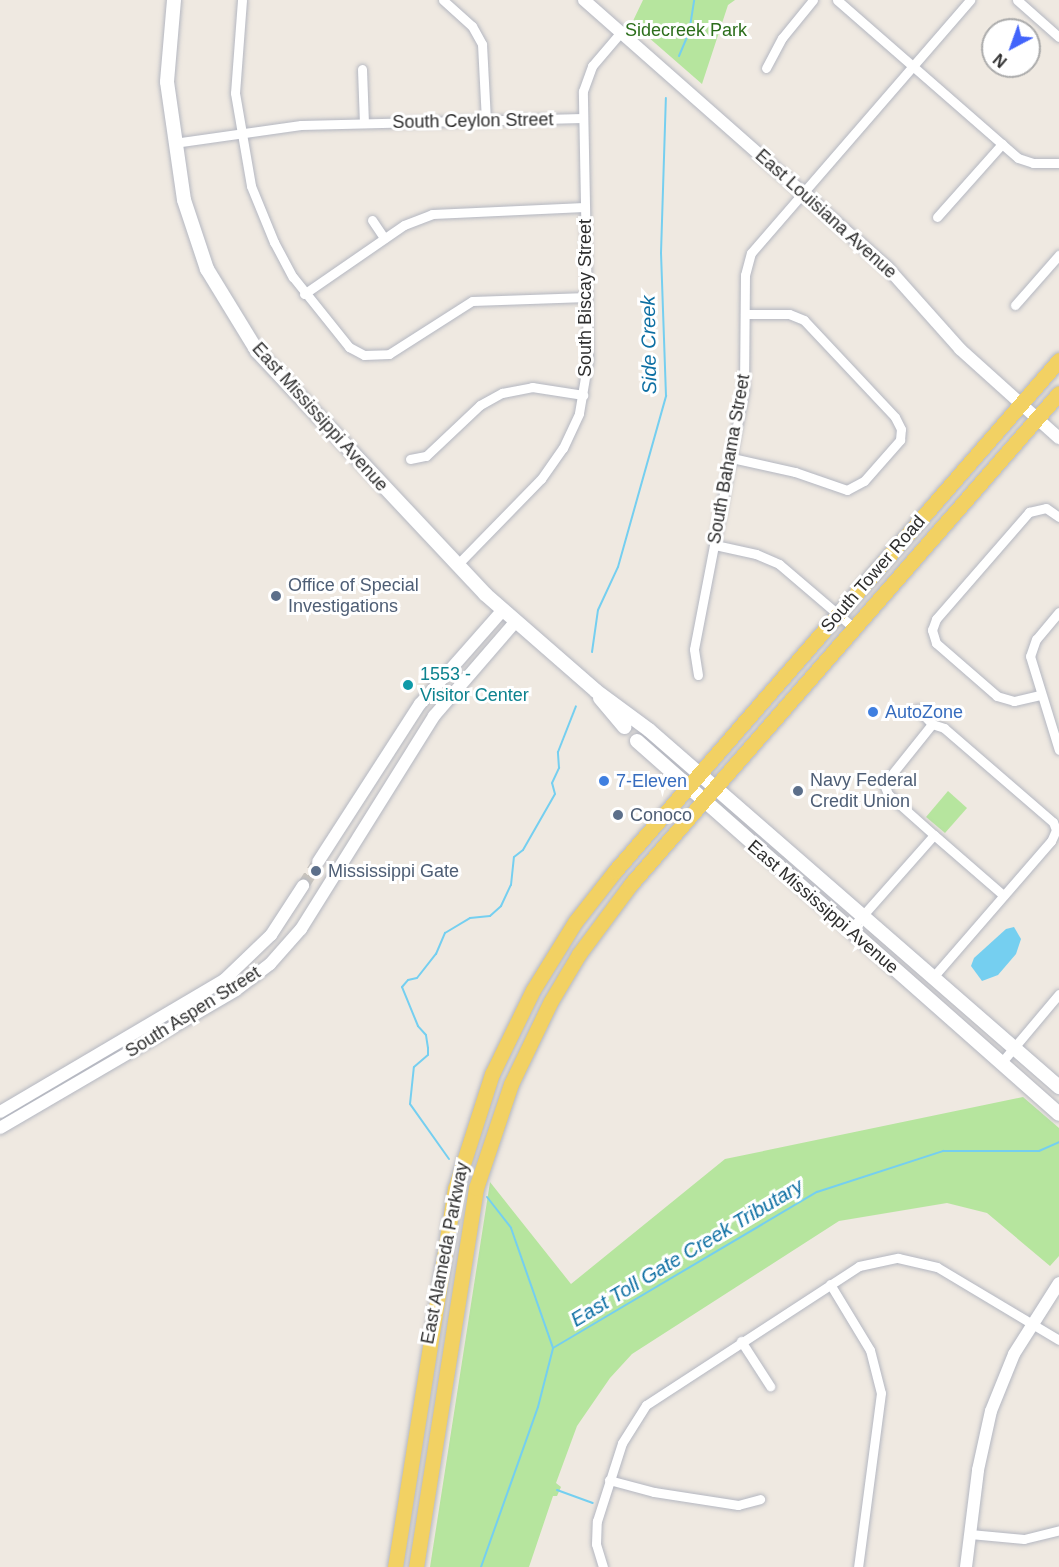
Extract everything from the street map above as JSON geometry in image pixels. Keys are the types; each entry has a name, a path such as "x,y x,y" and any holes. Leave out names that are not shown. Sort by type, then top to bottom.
{"main road":[{"name":"East Mississippi Avenue","path":"174,0 167,82 174,144 192,231 217,288 242,329 275,372 456,566 503,610 596,691 635,718 1059,1087"},
{"name":"South Tower Road","path":"687,788 1059,360"},
{"name":"South Tower Road","path":"702,802 1059,393"},
{"name":"East Mississippi Avenue","path":"596,691 624,727"},
{"name":"East Mississippi Avenue","path":"637,741 702,802 1059,1114"},
{"name":"East Alameda Parkway","path":"394,1567 445,1236 465,1150 492,1074 525,1004 591,901 687,788"},
{"name":"East Alameda Parkway","path":"416,1567 476,1188 517,1070 565,976 622,895 702,802"},
{"path":"565,976 570,955 596,917 591,901"}],"street":[{"path":"242,0 234,73 239,133 265,224 304,294 349,347 374,357 397,350 472,301 587,297"},
{"path":"443,0 472,26 482,44 486,120"},
{"name":"East Louisiana Avenue","path":"584,0 900,279 960,349 1059,438"},
{"path":"766,68 782,38 813,0"},
{"path":"837,0 1002,144 1027,162 1059,163"},
{"name":"South Bahama Street","path":"698,675 694,649 744,389 745,275 751,253 802,191 970,0"},
{"path":"1017,0 1059,37"},
{"name":"South Biscay Street","path":"456,566 553,464 572,431 584,395 588,360 583,91 588,73 621,32"},
{"path":"362,69 364,123"},
{"name":"South Ceylon Street","path":"174,144 301,125 583,118"},
{"path":"938,217 1002,144"},
{"path":"304,294 415,219 449,211 585,207"},
{"path":"372,220 384,238"},
{"path":"1015,305 1059,255"},
{"path":"732,458 795,472 847,490 864,481 900,440 901,429 895,417 804,320 789,314 745,314"},
{"path":"410,459 426,456 474,410 502,393 540,387 584,395"},
{"path":"1040,695 1014,701 997,696 936,643 932,630 936,619 1029,512 1047,508 1059,517"},
{"path":"715,545 756,554 779,564 854,628"},
{"path":"318,862 383,759 430,691 503,610"},
{"path":"1059,612 1032,647 1031,665 1059,750"},
{"name":"South Aspen Street","path":"0,1128 236,990 270,964 301,929 446,701 516,621"},
{"path":"918,710 932,724 944,728 1053,822 1056,830 1051,841 933,977"},
{"path":"932,724 884,784 888,794 1003,895"},
{"name":"East Mississippi Avenue","path":"624,727 637,741"},
{"path":"399,735 416,746"},
{"path":"383,759 402,770"},
{"path":"849,931 934,835"},
{"name":"South Aspen Street","path":"0,1112 224,980 271,934 303,886"},
{"path":"1001,1063 1056,1005 1059,994"},
{"path":"603,1567 596,1530 609,1480 626,1432 646,1405 830,1284 873,1261 913,1259 948,1272 1059,1340"},
{"path":"966,1567 978,1470 991,1411 1005,1372 1031,1323 1059,1283"},
{"path":"830,1284 881,1366 880,1418 858,1567"},
{"path":"741,1341 770,1386"},
{"path":"609,1480 654,1492 738,1505 760,1499"},
{"path":"970,1534 1024,1539 1059,1530"}],"green space":[{"name":"Sidecreek Park","path":"643,0 735,0 728,5 702,84 632,23"},
{"path":"948,791 967,808 945,833 926,817"},
{"path":"1023,1097 1059,1128 1059,1256 1050,1266 987,1213 947,1203 839,1221 632,1354 610,1378 577,1426 556,1483 561,1487 557,1496 553,1496 529,1567 430,1567 490,1182 571,1284 725,1159"}],"water":[{"path":"1014,927 1021,939 1016,954 998,975 982,981 971,966 974,958 1006,929"}],"waterway":[{"name":"Side Creek","path":"679,56 689,33 694,0"},
{"name":"Side Creek","path":"592,652 598,610 618,567 666,396 661,253 666,98"},
{"name":"Side Creek","path":"449,1159 410,1104 414,1067 428,1055 428,1048 426,1035 418,1026 402,987 408,980 417,978 436,954 445,933 470,918 490,916 501,906 511,885 514,857 523,850 555,794 552,783 559,768 558,752 576,706"},
{"name":"East Toll Gate Creek Tributary","path":"481,1567 538,1407 553,1348 817,1192 943,1151 1039,1151 1059,1142"},
{"name":"Side Creek","path":"487,1197 511,1228 553,1348"},
{"path":"557,1490 593,1503"}],"tunnel":[{"path":"303,886 318,862"}],"place":[{"name":"Office of Special Investigations","path":"276,596"},
{"name":"1553 - Visitor Center","path":"408,685"},
{"name":"AutoZone","path":"873,712"},
{"name":"7-Eleven","path":"604,781"},
{"name":"Navy Federal Credit Union","path":"798,791"},
{"name":"Conoco","path":"618,815"},
{"name":"Mississippi Gate","path":"316,871"}]}
